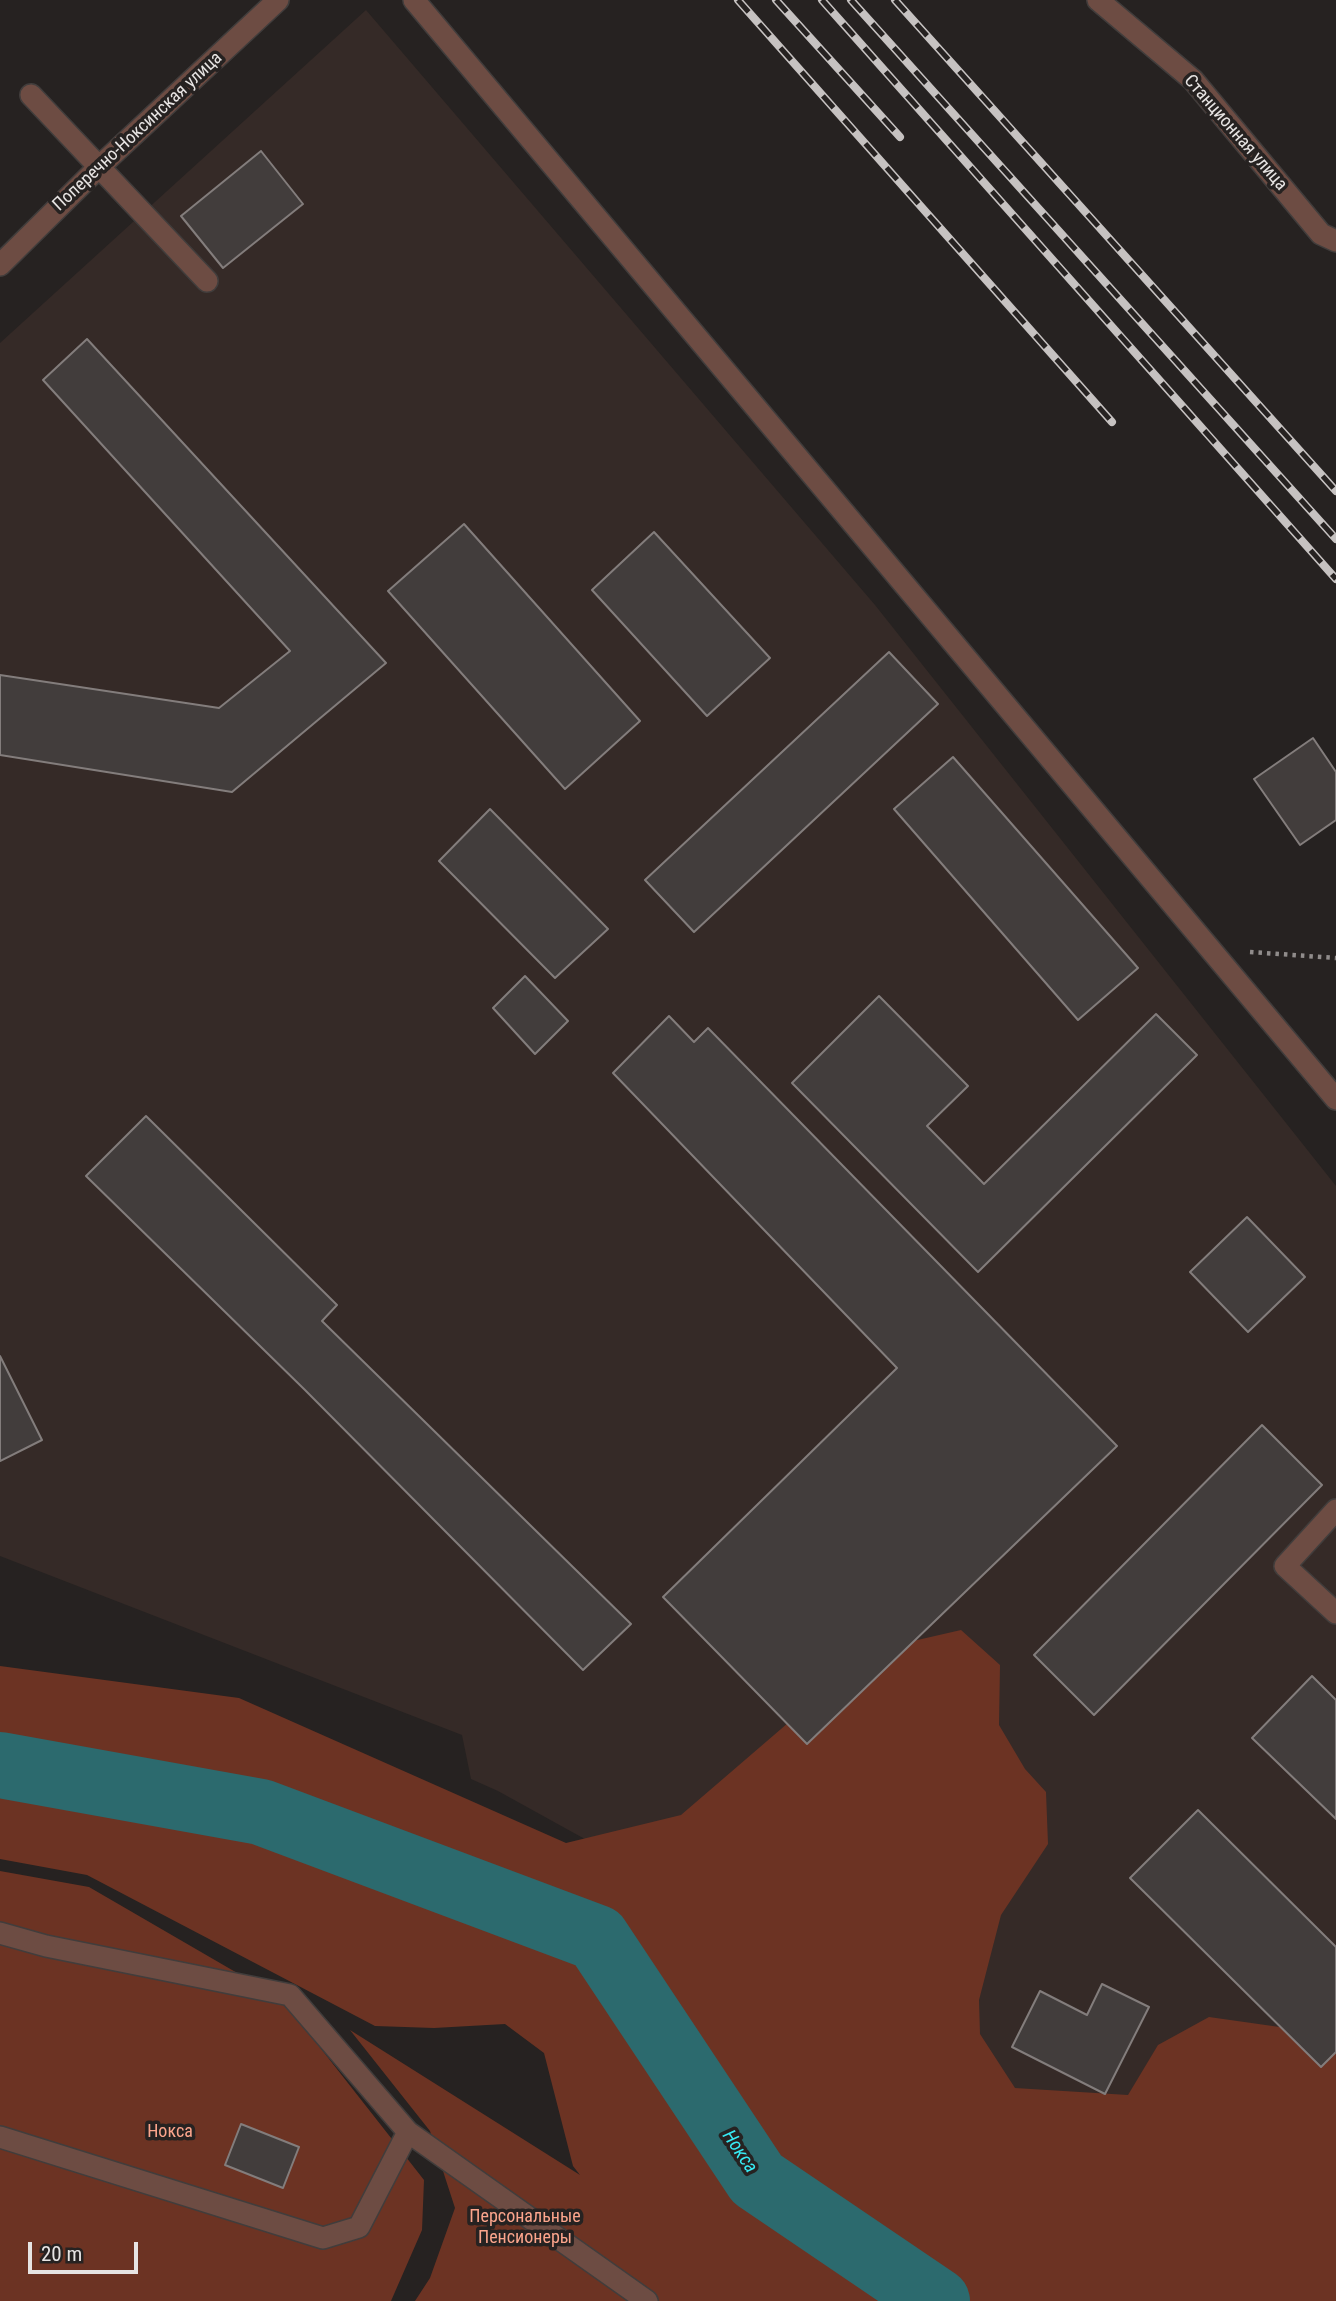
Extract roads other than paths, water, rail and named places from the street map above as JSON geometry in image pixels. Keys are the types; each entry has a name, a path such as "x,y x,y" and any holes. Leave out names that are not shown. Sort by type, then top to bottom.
{"street":[{"name":"Поперечно-Ноксинская улица","path":"0,265 99,167 278,0"},
{"path":"414,0 1336,1099"},
{"name":"Станционная улица","path":"1098,0 1193,80 1321,234 1336,241"},
{"path":"31,95 207,281"},
{"path":"1336,1510 1285,1566 1336,1613"},
{"path":"0,1933 46,1946 290,1995 408,2132 647,2301"},
{"path":"0,2137 323,2238 359,2227 408,2132"}],"waterway":[{"name":"Нокса","path":"0,1765 261,1812 597,1938 757,2179 937,2301"}],"railway":[{"path":"738,0 1112,422"},
{"path":"776,0 900,137"},
{"path":"822,0 1336,579"},
{"path":"851,0 1336,539"},
{"path":"895,0 1336,491"}],"park label":[{"name":"Персональные Пенсионеры","path":"525,2227"}]}
